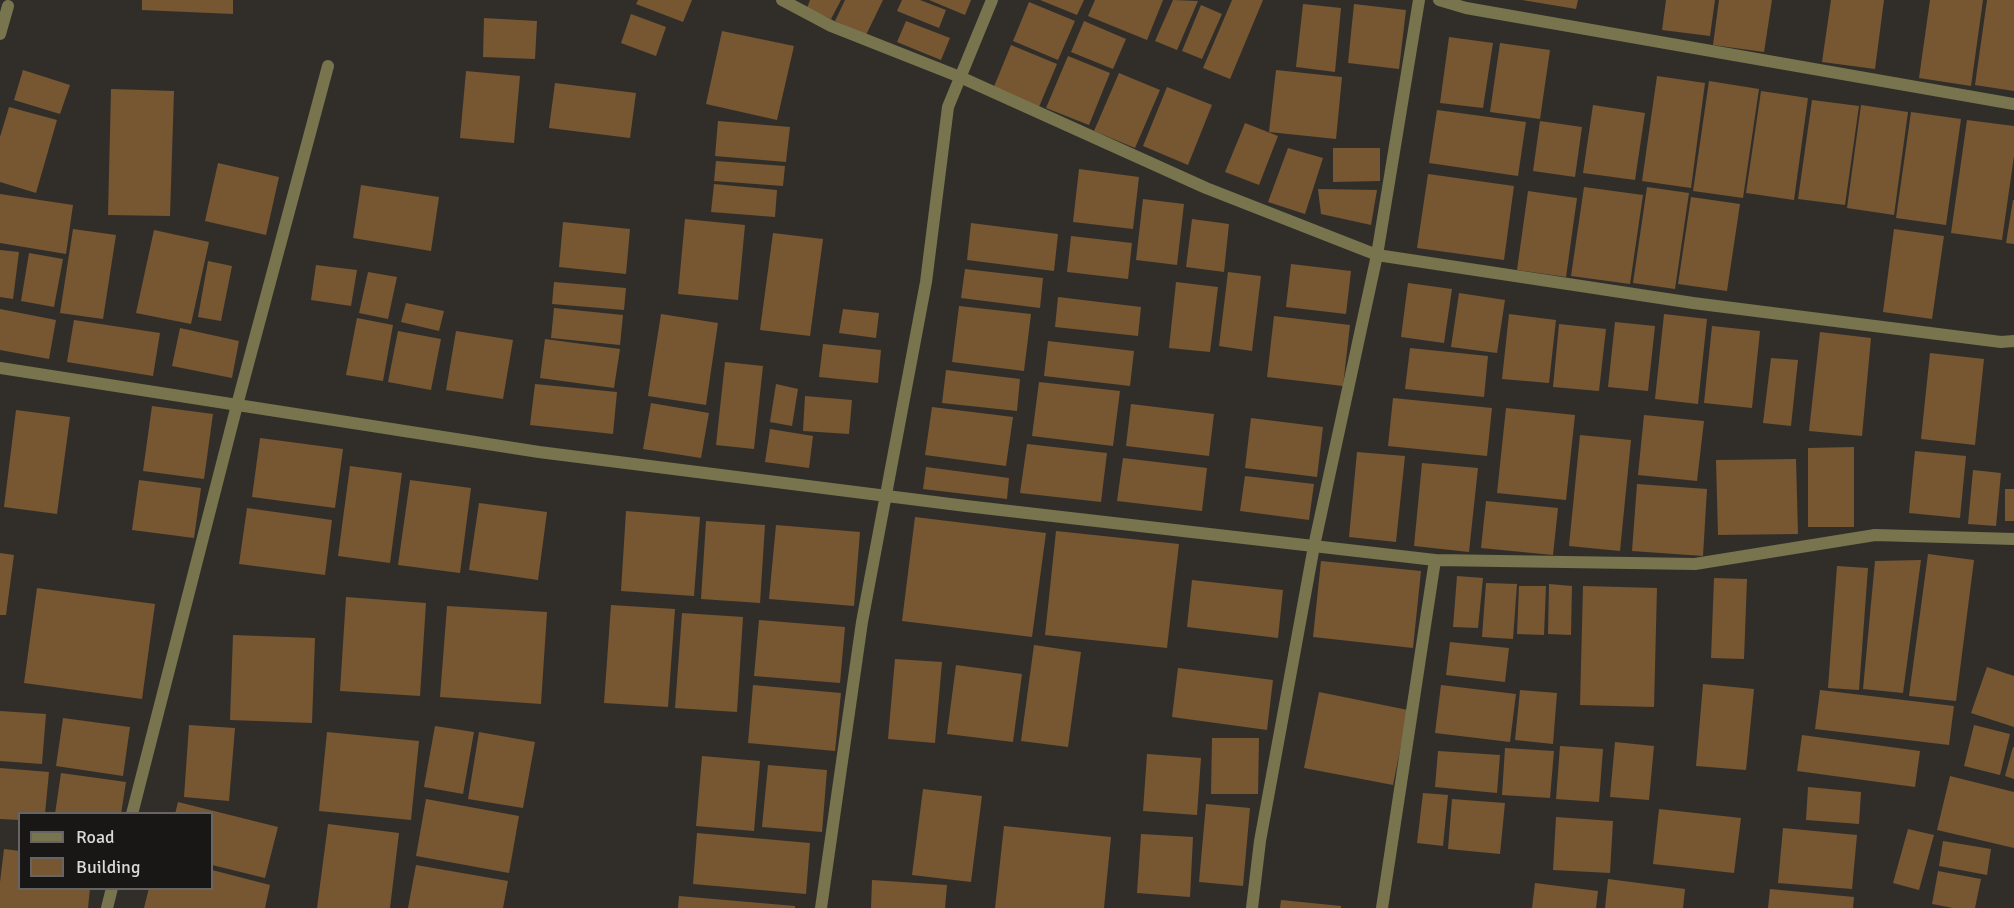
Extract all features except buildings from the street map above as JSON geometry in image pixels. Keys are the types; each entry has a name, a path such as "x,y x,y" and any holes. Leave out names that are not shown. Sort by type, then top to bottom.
{"street":[{"path":"782,0 831,26 960,77 1206,188 1377,255 1693,303 2001,342 2014,341"},
{"path":"821,908 862,622 926,282 948,107 992,0"},
{"path":"1252,908 1260,841 1314,546 1377,255 1419,0"},
{"path":"1439,0 1478,10 2014,104"},
{"path":"0,34 8,6"},
{"path":"132,812 237,405 328,66"},
{"path":"0,368 539,452 887,496 1436,560 1695,564 1875,535 2014,539"},
{"path":"1382,908 1436,560"},
{"path":"107,908 112,890"}]}
